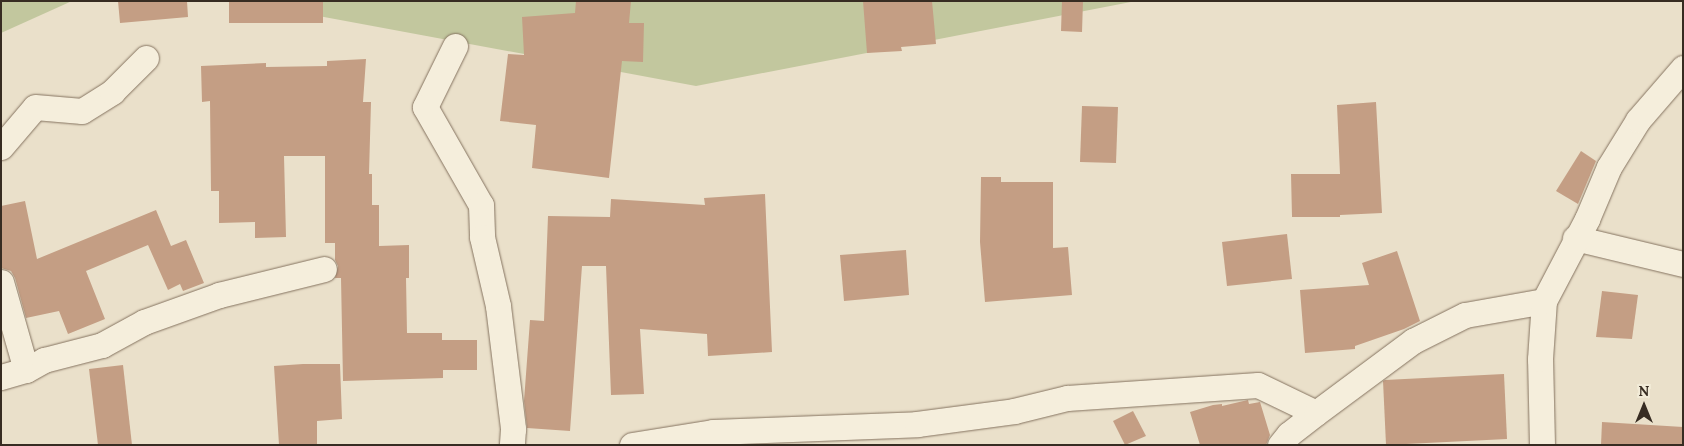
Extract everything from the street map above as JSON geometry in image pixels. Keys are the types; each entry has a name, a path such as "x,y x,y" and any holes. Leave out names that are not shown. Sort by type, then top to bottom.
{"street":[{"path":"455,46 425,107 481,206 482,237 499,315 514,429 512,445"},
{"path":"1,147 35,107 82,111 112,92 146,58"},
{"path":"1542,445 1540,359 1544,301 1575,238 1587,219 1609,167 1638,120 1683,68"},
{"path":"1575,238 1683,264"},
{"path":"1,377 26,370 44,360 102,345 144,322 219,294 324,269"},
{"path":"1,282 26,370"},
{"path":"1280,445 1316,413 1413,341 1465,316 1544,301"},
{"path":"632,445 712,432 917,424 1014,411 1067,398 1258,385 1316,413"}],"green space":[{"path":"1,1 72,1 1,33"},
{"path":"238,1 1136,1 696,86"}],"building":[{"path":"118,1 187,1 188,17 120,23"},
{"path":"229,1 323,1 323,23 229,23"},
{"path":"576,1 631,1 629,23 644,23 643,62 622,61 609,178 532,168 536,125 500,121 508,54 524,55 522,17 575,13"},
{"path":"863,1 932,1 936,44 901,47 902,51 867,53"},
{"path":"1062,1 1083,1 1082,32 1061,31"},
{"path":"366,59 363,102 371,102 369,174 372,174 372,205 379,205 379,246 409,245 409,278 406,278 407,333 442,333 442,340 477,340 477,370 443,370 443,378 343,381 341,278 335,278 338,266 335,260 335,243 325,243 325,156 284,156 286,237 255,238 255,222 219,223 219,191 211,191 210,101 202,102 201,66 266,63 266,67 327,66 327,61"},
{"path":"1376,102 1382,213 1340,215 1340,217 1292,217 1291,174 1340,174 1337,105"},
{"path":"1082,106 1118,107 1116,163 1080,162"},
{"path":"1581,151 1596,161 1578,204 1556,191"},
{"path":"981,177 1001,177 1001,182 1053,182 1053,248 1068,247 1072,295 985,302 980,242"},
{"path":"765,194 772,352 708,356 707,334 640,329 644,394 611,395 606,266 582,266 570,431 527,428 524,401 530,320 544,321 548,216 610,217 611,199 705,205 704,198"},
{"path":"25,201 37,259 156,210 171,246 186,240 204,283 183,291 180,284 168,290 148,245 86,271 105,319 68,334 59,311 26,318 15,278 11,271 1,268 1,206"},
{"path":"1287,234 1292,279 1227,286 1222,242"},
{"path":"906,250 909,295 844,301 840,255"},
{"path":"1397,251 1420,321 1404,329 1355,346 1355,349 1305,353 1300,290 1369,285 1362,263"},
{"path":"1602,291 1638,295 1632,339 1596,337"},
{"path":"340,364 342,419 317,421 317,445 279,445 274,366"},
{"path":"123,365 132,445 98,445 89,369"},
{"path":"1504,374 1507,439 1386,445 1383,381"},
{"path":"1248,400 1249,404 1260,402 1270,435 1266,445 1200,445 1190,412 1213,405 1222,404 1222,406"},
{"path":"1133,411 1146,436 1125,445 1113,421"},
{"path":"1602,422 1683,427 1683,445 1601,445"}]}
